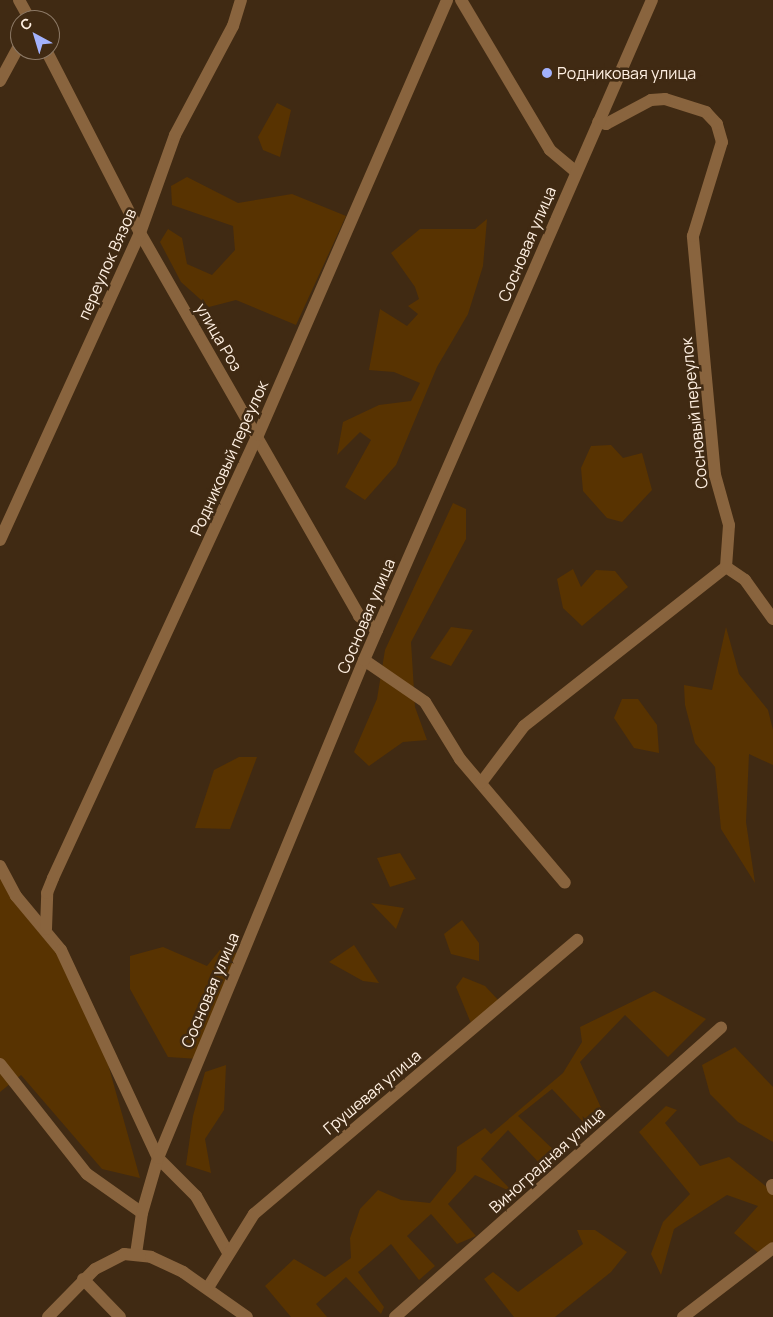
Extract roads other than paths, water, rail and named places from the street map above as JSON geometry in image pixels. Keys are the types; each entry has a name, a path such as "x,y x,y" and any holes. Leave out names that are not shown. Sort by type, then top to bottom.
{"street":[{"name":"переулок Вязов","path":"0,540 140,233 175,136 233,26 241,0"},
{"name":"Родниковый переулок","path":"46,929 47,893 53,878 258,435 447,0"},
{"path":"461,0 550,150 576,172"},
{"name":"Сосновая улица","path":"136,1254 142,1213 158,1158 364,660 652,0"},
{"path":"0,81 11,60"},
{"name":"улица Роз","path":"51,60 140,233 258,435 359,616 378,630"},
{"name":"Сосновый переулок","path":"598,122 606,124 651,100 665,99 706,112 717,124 722,142 693,241 715,475 728,524 726,567"},
{"path":"481,783 524,726 726,567 745,580 773,619"},
{"path":"364,660 425,702 481,783 565,883"},
{"path":"0,866 16,896 46,929 61,950 158,1158 196,1196 227,1251"},
{"name":"Грушевая улица","path":"209,1286 227,1251 254,1214 577,940"},
{"name":"Виноградная улица","path":"395,1317 721,1028"},
{"path":"0,1064 87,1174 142,1213"},
{"path":"683,1317 773,1248"},
{"path":"48,1317 83,1279 111,1258 136,1254 209,1286 247,1317"},
{"path":"83,1279 120,1317"}],"place":[{"name":"Родниковая улица","path":"547,73"}]}
